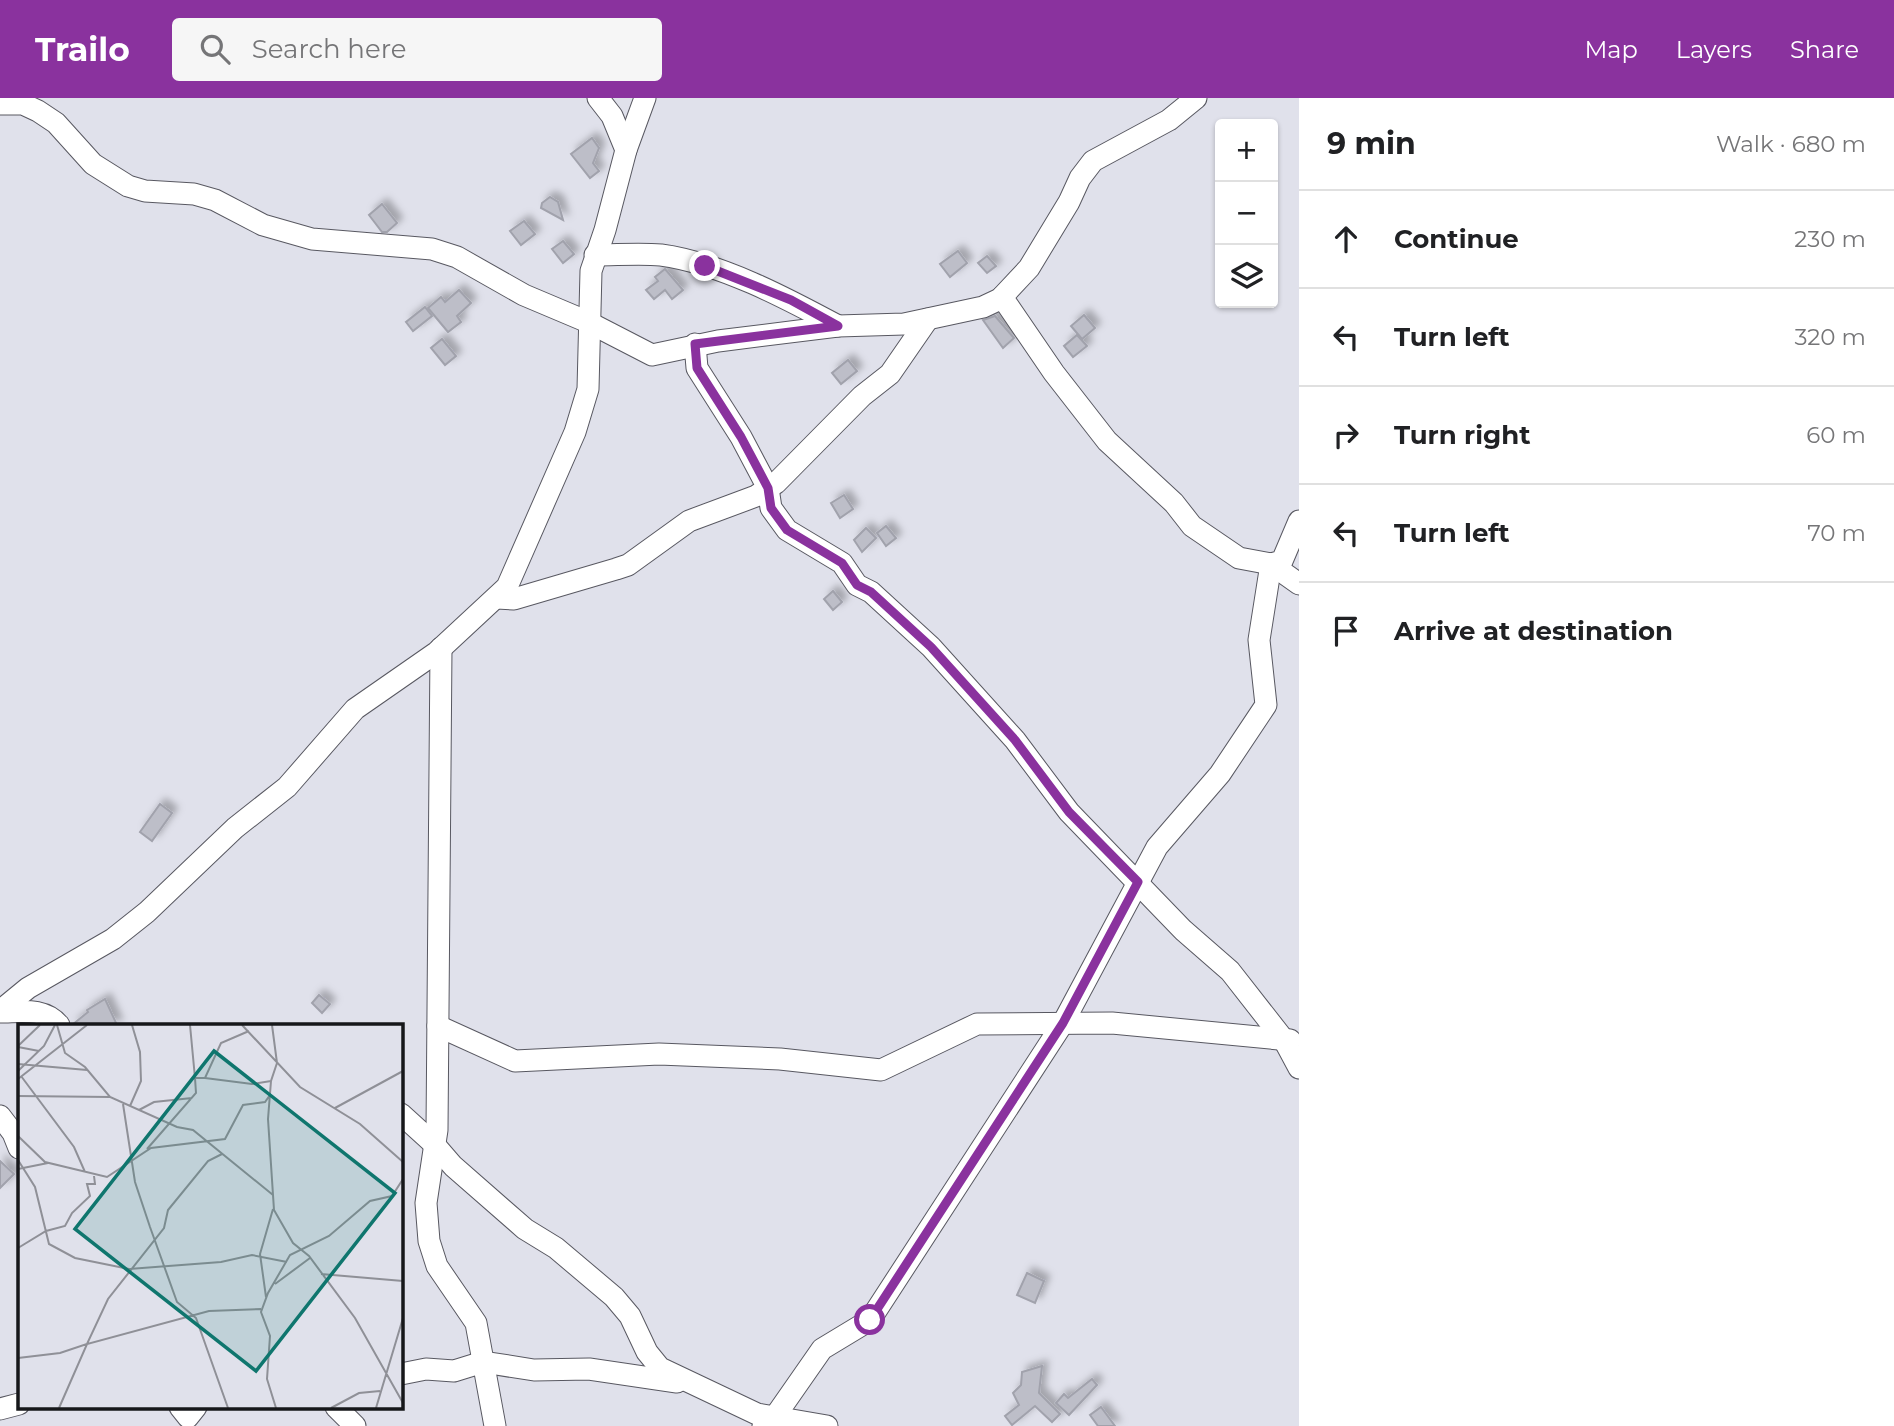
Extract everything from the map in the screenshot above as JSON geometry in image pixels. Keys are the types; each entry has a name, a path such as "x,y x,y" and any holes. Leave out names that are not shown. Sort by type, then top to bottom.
{"street":[{"path":"598,98 612,116 626,150"},
{"path":"0,1012 28,988 122,933 235,828 287,787 355,709 441,648 497,598 514,575 575,432 587,389 591,271 626,150 645,98"},
{"path":"0,104 21,101 56,123 93,164 128,186 145,191 194,194 215,200 263,225 312,239 432,249 457,257 524,295 588,322 652,355 695,344 838,326 904,324 983,307 1002,297 1029,268 1069,202 1080,178 1093,161 1169,120 1196,98"},
{"path":"595,255 660,255 705,266 791,300 838,326"},
{"path":"1002,297 1054,373 1107,441 1174,503 1192,526 1238,558 1272,564 1299,584"},
{"path":"497,598 513,599 616,569 689,521 732,507 768,488 862,396 890,374 928,319"},
{"path":"695,344 697,368 741,437 768,488 771,508 787,530 842,563 857,585 871,592 931,647 1015,740 1069,812 1183,930 1230,971 1292,1041 1299,1068"},
{"path":"1272,564 1282,561 1299,521"},
{"path":"769,1420 822,1349 870,1320 1063,1023 1157,847 1220,774 1266,705 1259,640 1272,564"},
{"path":"441,648 438,1026 434,1144 426,1203 429,1241 437,1266 476,1323 495,1426"},
{"path":"0,1012 34,1011 45,1014 58,1024"},
{"path":"438,1026 515,1061 659,1054 780,1059 881,1070 977,1024 1112,1023 1292,1041"},
{"path":"402,1115 453,1166 525,1229 556,1248 614,1297 629,1316 647,1352 660,1368 700,1384 727,1401 769,1420 827,1426"},
{"path":"0,1116 13,1133 18,1146"},
{"path":"402,1374 426,1369 453,1371 483,1363 534,1370 589,1369 700,1384"},
{"path":"0,1409 18,1404"},
{"path":"337,1408 355,1426"}],"building":[{"path":"592,138 599,148 593,163 599,171 590,178 571,154"},
{"path":"550,197 558,202 563,220 541,208 542,203"},
{"path":"382,204 397,223 387,232 382,232 369,215"},
{"path":"524,221 535,234 521,245 510,231"},
{"path":"563,241 574,254 563,263 552,249"},
{"path":"958,251 967,263 950,277 940,264"},
{"path":"987,256 996,266 987,273 978,263"},
{"path":"665,269 683,290 672,299 665,290 654,299 646,290 658,281 655,277"},
{"path":"459,290 471,303 457,316 461,322 448,332 428,308 441,297 445,302"},
{"path":"425,307 432,316 413,331 406,322"},
{"path":"1084,315 1095,328 1082,339 1071,326"},
{"path":"995,316 1014,338 1003,348 983,320"},
{"path":"1077,335 1087,346 1073,357 1064,346"},
{"path":"442,339 456,356 445,365 431,348"},
{"path":"848,360 857,371 841,384 832,373"},
{"path":"844,495 853,509 840,518 831,503"},
{"path":"886,526 896,538 886,546 877,533"},
{"path":"866,528 876,538 862,552 854,540"},
{"path":"833,591 842,602 833,610 824,599"},
{"path":"160,804 172,813 152,841 140,832"},
{"path":"319,995 330,1004 322,1013 312,1003"},
{"path":"105,999 117,1024 73,1024 88,1012 87,1010"},
{"path":"0,1161 14,1174 0,1188"},
{"path":"1027,1273 1044,1281 1035,1303 1017,1295"},
{"path":"1042,1366 1039,1393 1060,1414 1052,1422 1035,1406 1012,1425 1005,1416 1019,1405 1013,1393 1021,1385 1022,1372"},
{"path":"1092,1379 1097,1385 1069,1415 1056,1403 1064,1394 1068,1398"},
{"path":"1101,1407 1115,1426 1098,1426 1090,1415"}],"route":[{"path":"705,266 791,300 838,326 695,344 697,368 741,437 768,488 771,508 787,530 842,563 857,585 871,592 931,647 1015,740 1069,812 1138,882 1063,1023 870,1320"}]}
